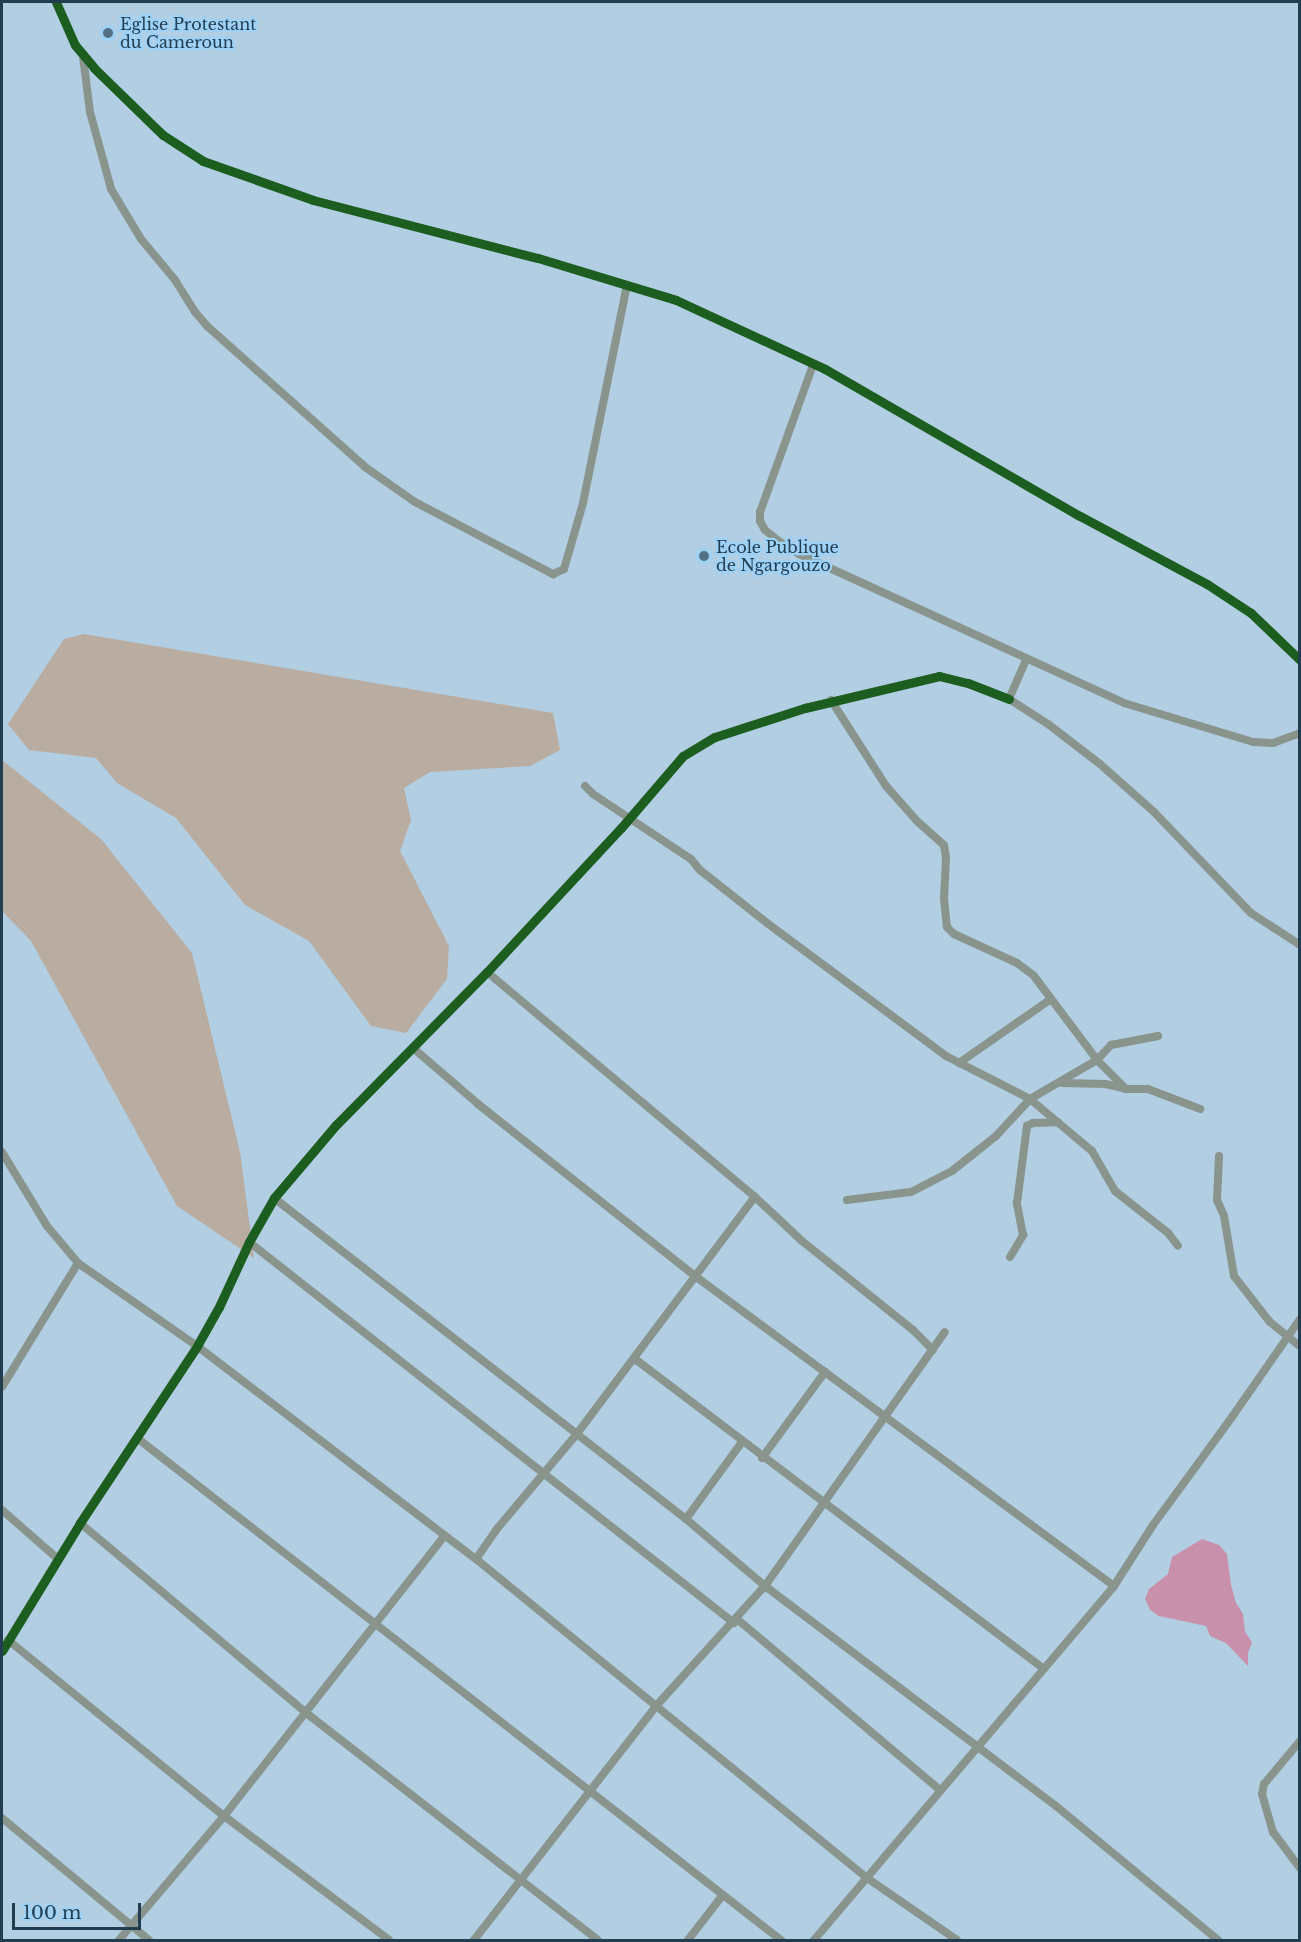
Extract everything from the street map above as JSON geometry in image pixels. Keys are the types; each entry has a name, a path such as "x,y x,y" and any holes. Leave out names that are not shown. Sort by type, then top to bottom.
{"street":[{"path":"56,2 75,45 83,56 163,135 185,152 225,171 313,200 538,258 676,300 825,369 1080,516 1207,584 1251,613 1299,660"},
{"path":"83,56 90,112 111,189 141,239 175,280 195,312 207,326 365,467 415,501 553,574 564,569 583,503 627,285"},
{"path":"813,365 760,512 760,522 765,530 799,555 1124,703 1253,742 1273,743 1299,733"},
{"path":"1009,699 1026,660"},
{"path":"2,1651 80,1523 197,1346 219,1307 249,1242 274,1198 336,1125 487,972 629,819 683,756 715,736 831,700 939,676 968,683 1009,699 1048,724 1101,764 1154,812 1251,913 1299,945"},
{"path":"831,700 886,786 917,821 944,845 947,927 954,934 1017,963 1034,976 1097,1060 1126,1089"},
{"path":"585,786 629,819 691,860 700,870 850,987 946,1056 1030,1099 1092,1151 1115,1191 1168,1233 1178,1246"},
{"path":"487,972 755,1197 802,1241 914,1330 933,1350"},
{"path":"959,1063 1051,999"},
{"path":"847,1200 910,1192 952,1171 996,1137 1030,1099 1062,1083 1097,1060 1111,1045 1158,1036"},
{"path":"413,1048 478,1104 695,1276 1114,1586"},
{"path":"1062,1083 1105,1084 1126,1089 1148,1089 1200,1109"},
{"path":"1010,1257 1023,1235 1017,1203 1027,1126 1034,1123 1058,1122"},
{"path":"2,1152 47,1226 78,1263 197,1346 445,1535 867,1878 957,1941"},
{"path":"1219,1156 1217,1200 1224,1216 1234,1276 1254,1306 1299,1346"},
{"path":"476,1559 576,1436 755,1197"},
{"path":"274,1198 576,1436 686,1519 765,1586 1056,1806 1218,1941"},
{"path":"249,1242 735,1621 940,1790"},
{"path":"2,1387 78,1263"},
{"path":"814,1941 1114,1586 1153,1525 1299,1319"},
{"path":"474,1941 656,1706 765,1586 945,1332"},
{"path":"635,1359 742,1443 1044,1669"},
{"path":"762,1458 825,1372"},
{"path":"137,1438 781,1941"},
{"path":"686,1519 742,1443"},
{"path":"2,1510 58,1559"},
{"path":"80,1523 305,1712 598,1941"},
{"path":"119,1941 224,1816 445,1535"},
{"path":"8,1640 224,1816 388,1941"},
{"path":"1299,1741 1264,1784 1262,1794 1273,1832 1299,1868"},
{"path":"2,1818 149,1941"},
{"path":"688,1941 722,1896"}],"shaded area":[{"path":"84,634 553,713 560,750 530,766 430,772 404,788 411,820 400,851 449,946 447,979 406,1033 371,1026 309,941 245,905 176,818 117,783 96,758 29,750 8,724 64,639"},
{"path":"2,760 101,839 192,953 240,1152 254,1258 177,1206 31,941 2,911"},
{"path":"1202,1539 1219,1545 1227,1554 1236,1603 1243,1614 1245,1632 1252,1642 1248,1653 1248,1666 1226,1643 1210,1636 1206,1626 1159,1616 1150,1610 1145,1599 1149,1589 1168,1574 1172,1557"}],"cycle path":[{"path":"56,2 75,45 94,68 163,135 203,161 313,200 538,258 676,300 825,369 1080,516 1207,584 1251,613 1300,660"},
{"path":"2,1651 80,1523 197,1346 219,1307 249,1242 274,1198 336,1125 487,972 621,828 683,756 715,737 805,708 939,676 968,683 1009,699"}],"place":[{"name":"Eglise Protestant du Cameroun","path":"108,33"},
{"name":"Ecole Publique de Ngargouzo","path":"704,556"}]}
